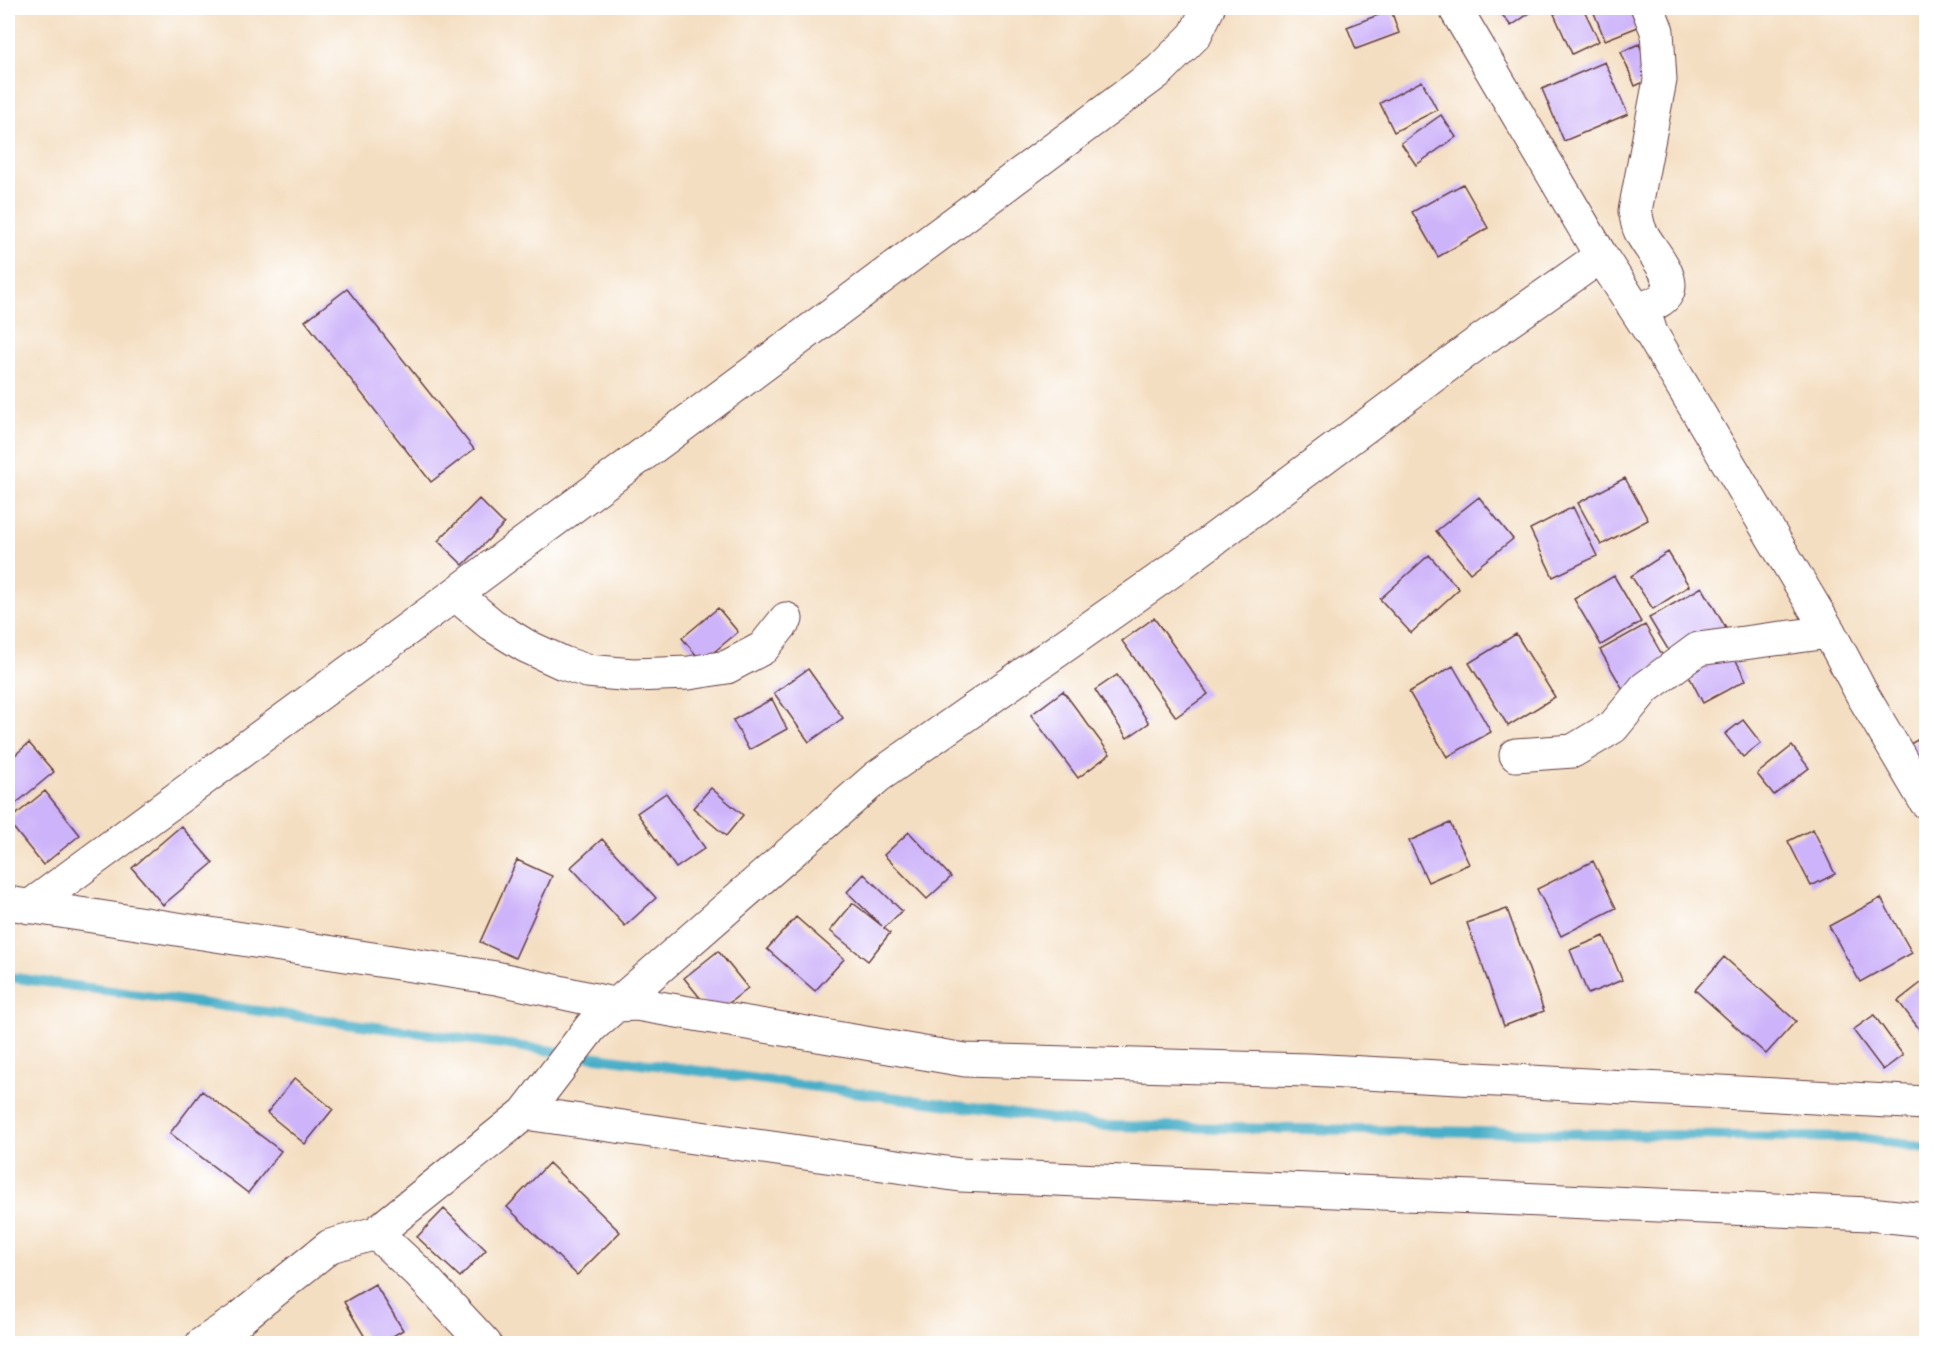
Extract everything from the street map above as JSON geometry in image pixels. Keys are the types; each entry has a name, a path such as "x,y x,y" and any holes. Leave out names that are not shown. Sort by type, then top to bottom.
{"street":[{"path":"18,905 458,592 1158,71 1195,35 1208,8"},
{"path":"1455,8 1601,256 1652,333 1829,632 1862,694 1926,802"},
{"path":"1648,8 1656,32 1660,80 1635,211 1639,229 1664,268 1669,282 1668,292 1661,300 1643,308 1652,333"},
{"path":"202,1344 238,1320 330,1246 376,1233 529,1106 591,1027 877,777 1174,569 1476,344 1601,256"},
{"path":"458,592 467,604 492,625 526,646 587,671 633,675 689,673 727,667 763,648 786,619"},
{"path":"1516,755 1573,751 1613,727 1645,688 1698,649 1829,632"},
{"path":"18,905 495,978 618,1005 636,1004 965,1060 1308,1070 1926,1103"},
{"path":"529,1106 960,1175 1857,1213 1926,1220"},
{"path":"376,1233 419,1272 485,1344"}],"building":[{"path":"1497,8 1537,8 1511,26"},
{"path":"1569,8 1583,8 1599,41 1572,54 1554,14"},
{"path":"1592,8 1630,8 1638,27 1605,40"},
{"path":"1391,10 1399,33 1356,49 1347,27"},
{"path":"1639,44 1653,78 1635,86 1621,52"},
{"path":"1605,62 1628,114 1564,141 1542,89"},
{"path":"1422,81 1437,110 1394,132 1380,103"},
{"path":"1441,115 1456,137 1416,165 1401,143"},
{"path":"1463,184 1488,228 1438,257 1412,212"},
{"path":"347,289 474,449 431,482 305,321"},
{"path":"1625,478 1648,520 1601,545 1578,503"},
{"path":"1479,497 1513,539 1470,573 1436,531"},
{"path":"479,499 504,524 463,565 438,541"},
{"path":"1573,507 1597,556 1553,577 1530,529"},
{"path":"1668,552 1689,586 1653,609 1631,576"},
{"path":"1429,555 1459,589 1411,633 1380,599"},
{"path":"1614,576 1641,622 1601,645 1574,599"},
{"path":"1702,587 1727,630 1675,661 1649,618"},
{"path":"718,608 738,632 702,662 682,638"},
{"path":"1154,618 1208,694 1176,717 1122,641"},
{"path":"1645,625 1668,665 1624,691 1600,650"},
{"path":"1516,634 1555,697 1508,726 1469,663"},
{"path":"1729,647 1746,680 1703,703 1686,670"},
{"path":"1453,666 1491,732 1447,757 1409,692"},
{"path":"808,669 843,718 809,742 774,693"},
{"path":"1117,675 1149,723 1127,738 1095,690"},
{"path":"1063,691 1110,754 1078,778 1031,715"},
{"path":"772,699 787,729 749,750 733,720"},
{"path":"1743,720 1761,743 1743,757 1725,734"},
{"path":"1926,735 1926,767 1915,773 1903,748"},
{"path":"29,743 54,772 8,810 8,761"},
{"path":"1792,746 1809,768 1774,795 1757,774"},
{"path":"711,788 743,815 726,836 693,808"},
{"path":"45,791 80,835 43,865 8,821"},
{"path":"666,793 705,848 676,868 637,813"},
{"path":"1450,823 1469,864 1428,882 1409,841"},
{"path":"181,826 213,863 163,905 132,868"},
{"path":"1813,829 1835,874 1811,886 1788,841"},
{"path":"909,832 951,877 927,899 884,855"},
{"path":"602,839 656,898 625,926 571,867"},
{"path":"517,860 552,876 515,958 480,942"},
{"path":"1593,861 1616,908 1561,936 1537,889"},
{"path":"864,874 902,911 884,928 890,933 868,961 830,931 853,903 882,926 847,892"},
{"path":"1881,898 1912,953 1860,982 1829,926"},
{"path":"1507,909 1544,1011 1504,1026 1467,923"},
{"path":"796,917 844,959 815,991 767,949"},
{"path":"1604,936 1622,980 1588,994 1570,950"},
{"path":"718,951 748,988 714,1015 684,978"},
{"path":"1724,957 1796,1021 1766,1054 1695,990"},
{"path":"1926,979 1926,1031 1923,1034 1898,1001"},
{"path":"1874,1015 1903,1055 1883,1070 1853,1030"},
{"path":"295,1078 333,1109 305,1144 267,1113"},
{"path":"202,1091 281,1151 248,1193 170,1133"},
{"path":"549,1163 620,1232 577,1275 507,1207"},
{"path":"444,1209 486,1250 460,1277 417,1237"},
{"path":"375,1284 403,1330 380,1344 369,1344 344,1302"}],"waterway":[{"path":"8,977 1104,1126 1862,1138 1926,1148"}]}
